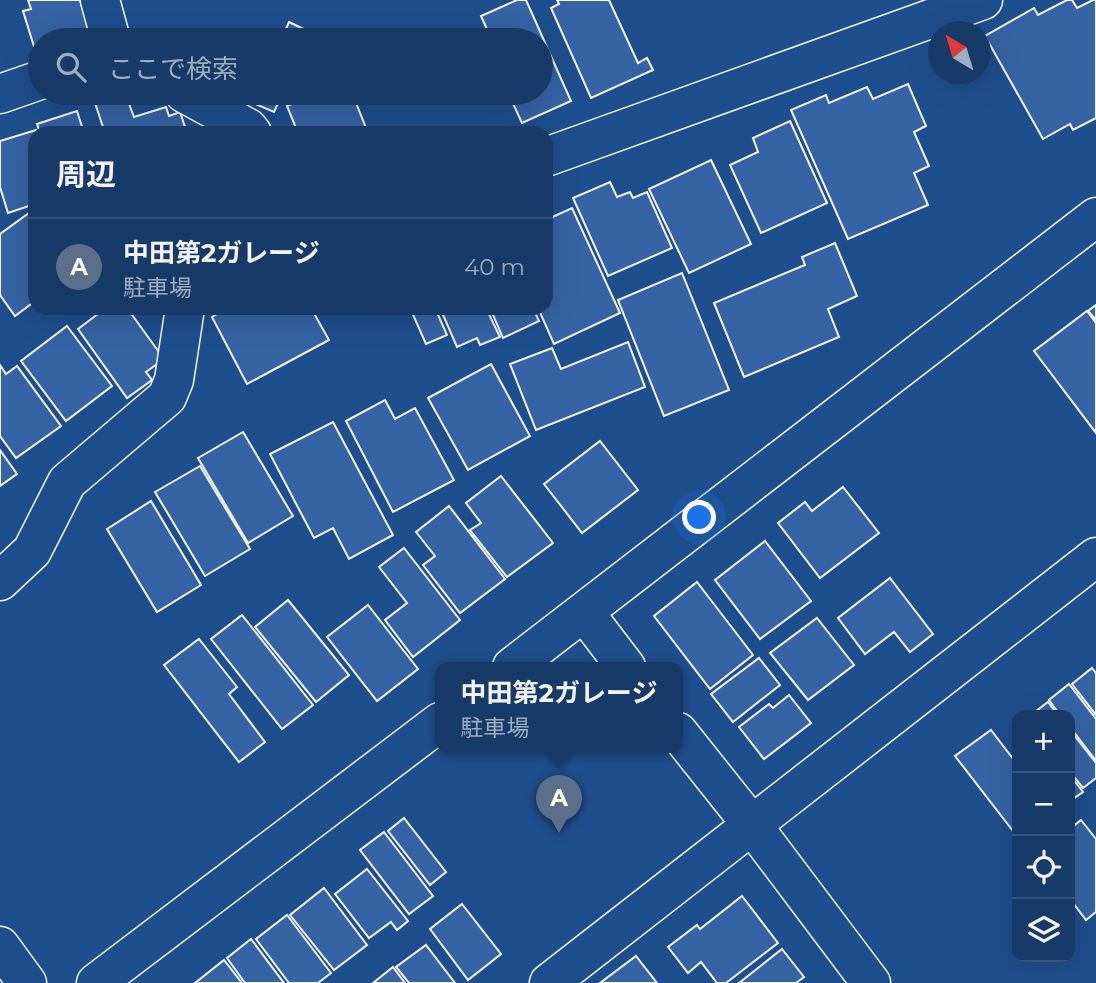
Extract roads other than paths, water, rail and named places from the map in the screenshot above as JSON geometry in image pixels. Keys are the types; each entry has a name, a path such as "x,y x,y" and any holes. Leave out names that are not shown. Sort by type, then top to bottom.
{"street":[{"path":"100,0 108,28"},
{"path":"553,155 983,0"},
{"path":"0,93 28,84"},
{"path":"206,105 244,126"},
{"path":"519,662 1096,217"},
{"path":"0,581 32,551 67,482 167,397 174,380 184,315"},
{"path":"549,983 1096,557"},
{"path":"584,612 622,662"},
{"path":"96,983 435,726"},
{"path":"683,738 871,983"},
{"path":"0,946 27,983"}],"place":[{"name":"中田第2ガレージ","path":"559,833"}]}
